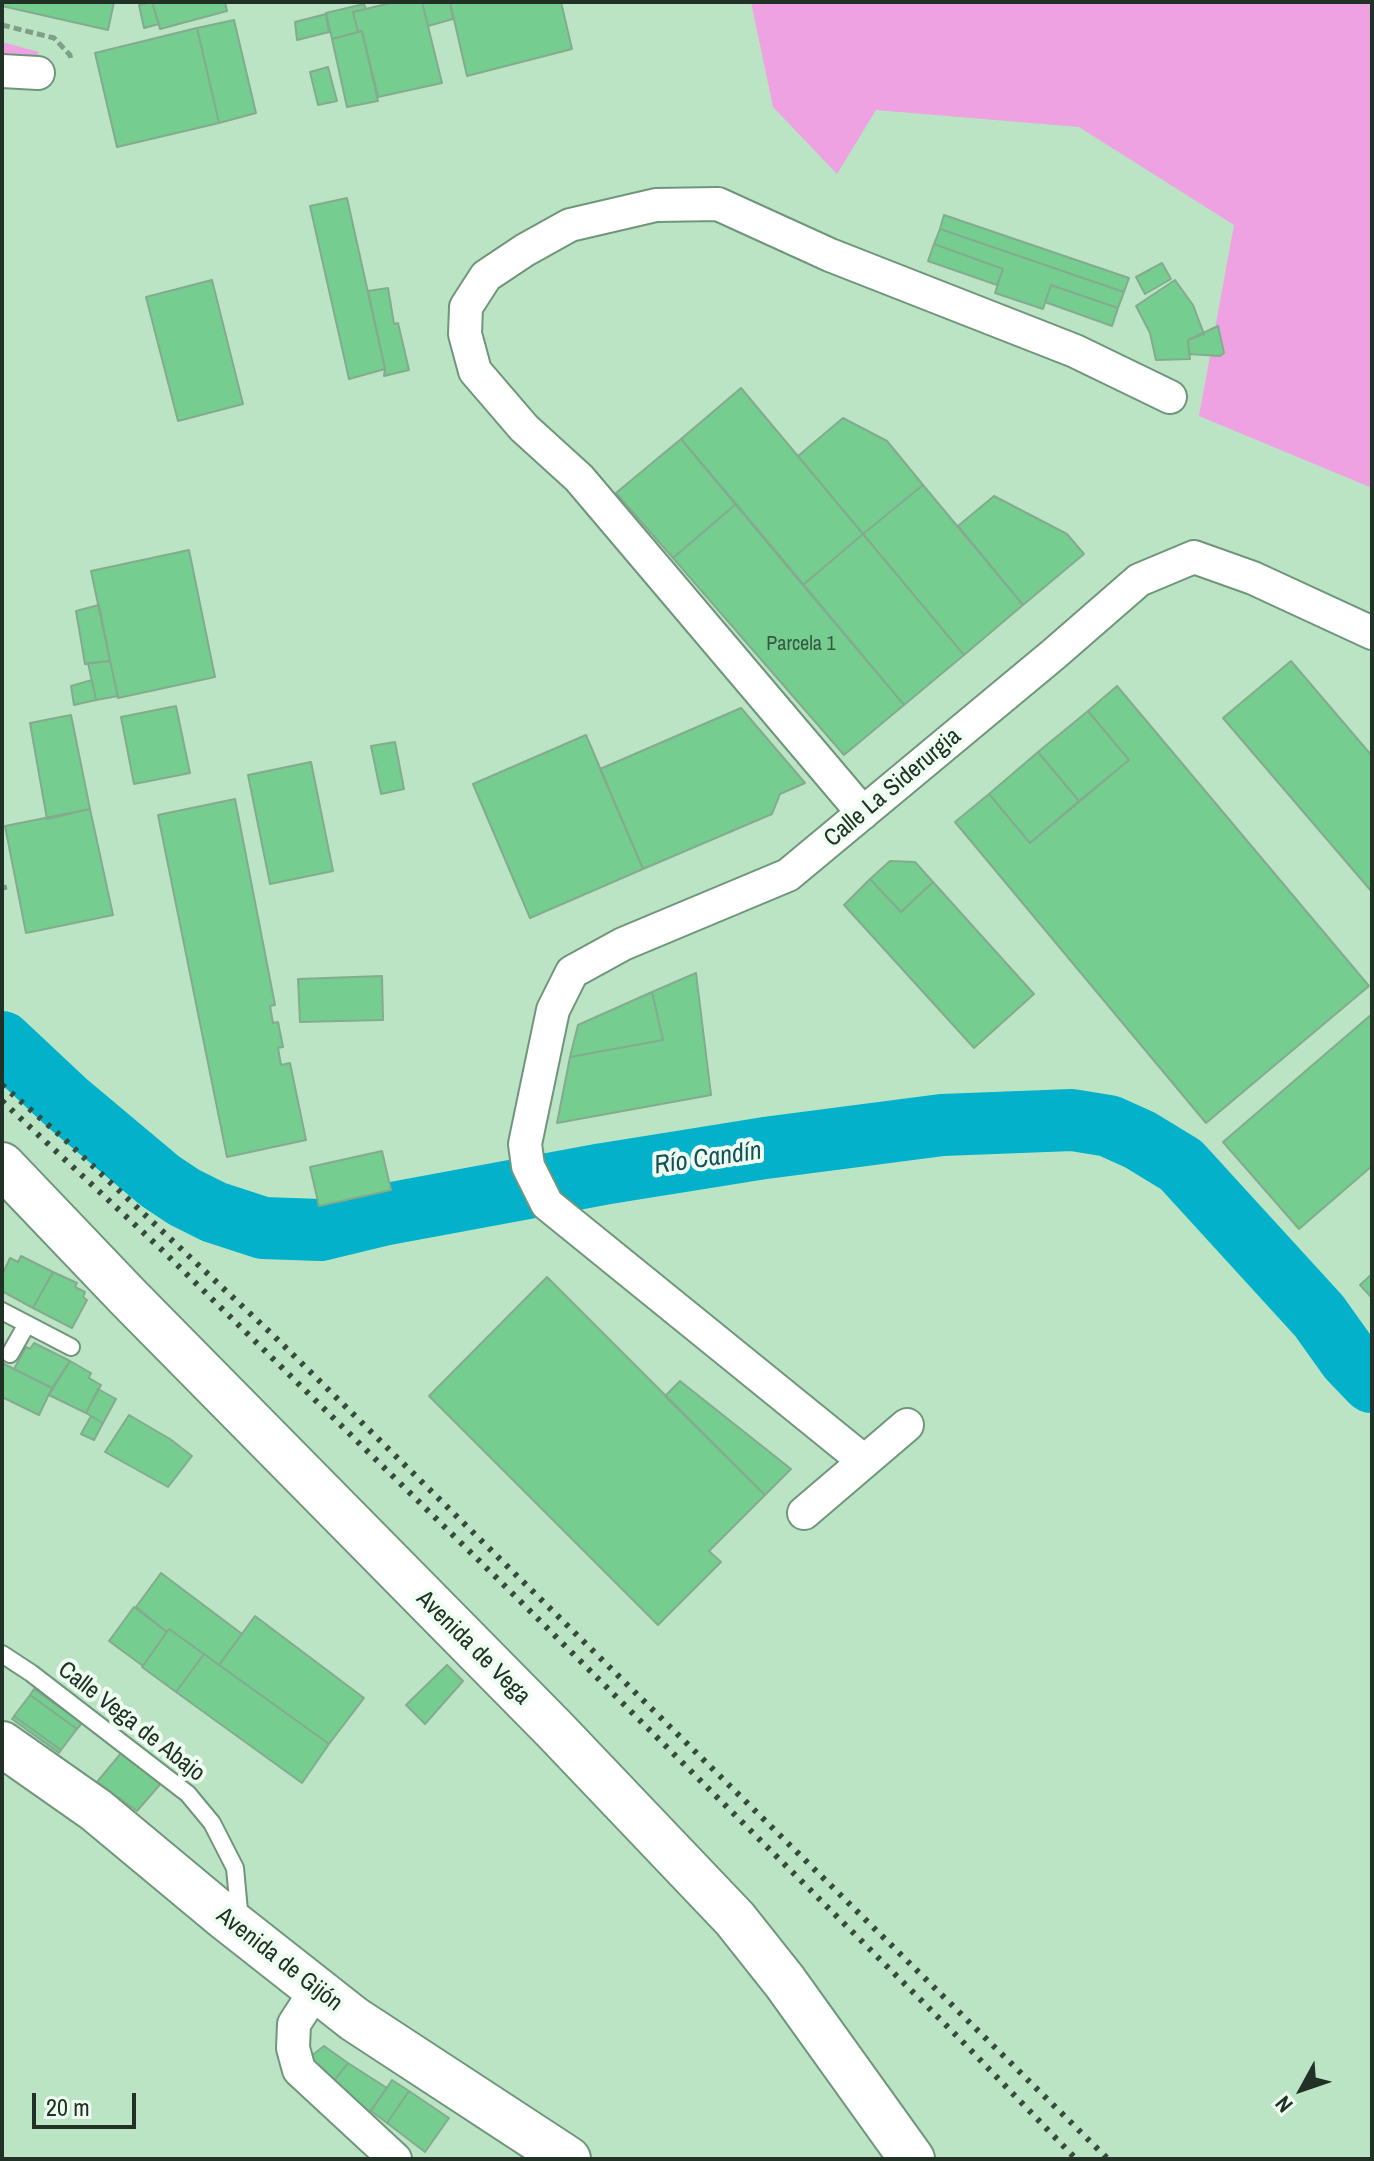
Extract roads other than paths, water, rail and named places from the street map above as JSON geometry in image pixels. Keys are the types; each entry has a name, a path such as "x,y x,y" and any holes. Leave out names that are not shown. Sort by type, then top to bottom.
{"street":[{"path":"2,71 38,73"},
{"path":"863,813 579,478 524,428 475,371 465,334 466,307 486,276 570,225 656,205 718,204 830,255 1075,351 1170,397"},
{"name":"Calle La Siderurgia","path":"864,1461 547,1204 528,1166 525,1144 553,1010 572,972 623,944 788,875 1139,580 1194,557 1253,578 1372,633"},
{"name":"Avenida de Vega","path":"22,1194 128,1297 555,1730 735,1919 785,1982 912,2159"},
{"path":"804,1513 907,1425"},
{"name":"Avenida de Gijón","path":"2,1744 96,1810 241,1931 354,2019 568,2159"},
{"path":"316,1990 294,2024 293,2048 299,2070 395,2159"}],"lane":[{"path":"2,1311 71,1347"},
{"path":"10,1354 27,1324"},
{"name":"Calle Vega de Abajo","path":"2,1654 188,1794 212,1823 235,1868 241,1931"}],"waterway":[{"name":"Río Candín","path":"2,1042 67,1103 160,1181 214,1212 263,1228 320,1230 382,1215 603,1174 765,1148 942,1125 1072,1120 1109,1126 1140,1140 1181,1165 1319,1316 1349,1358 1372,1382"}],"railway":[{"path":"2,1085 62,1137 274,1336 1108,2159"},
{"path":"2,1101 161,1249 508,1589 959,2038 1076,2159"}]}
